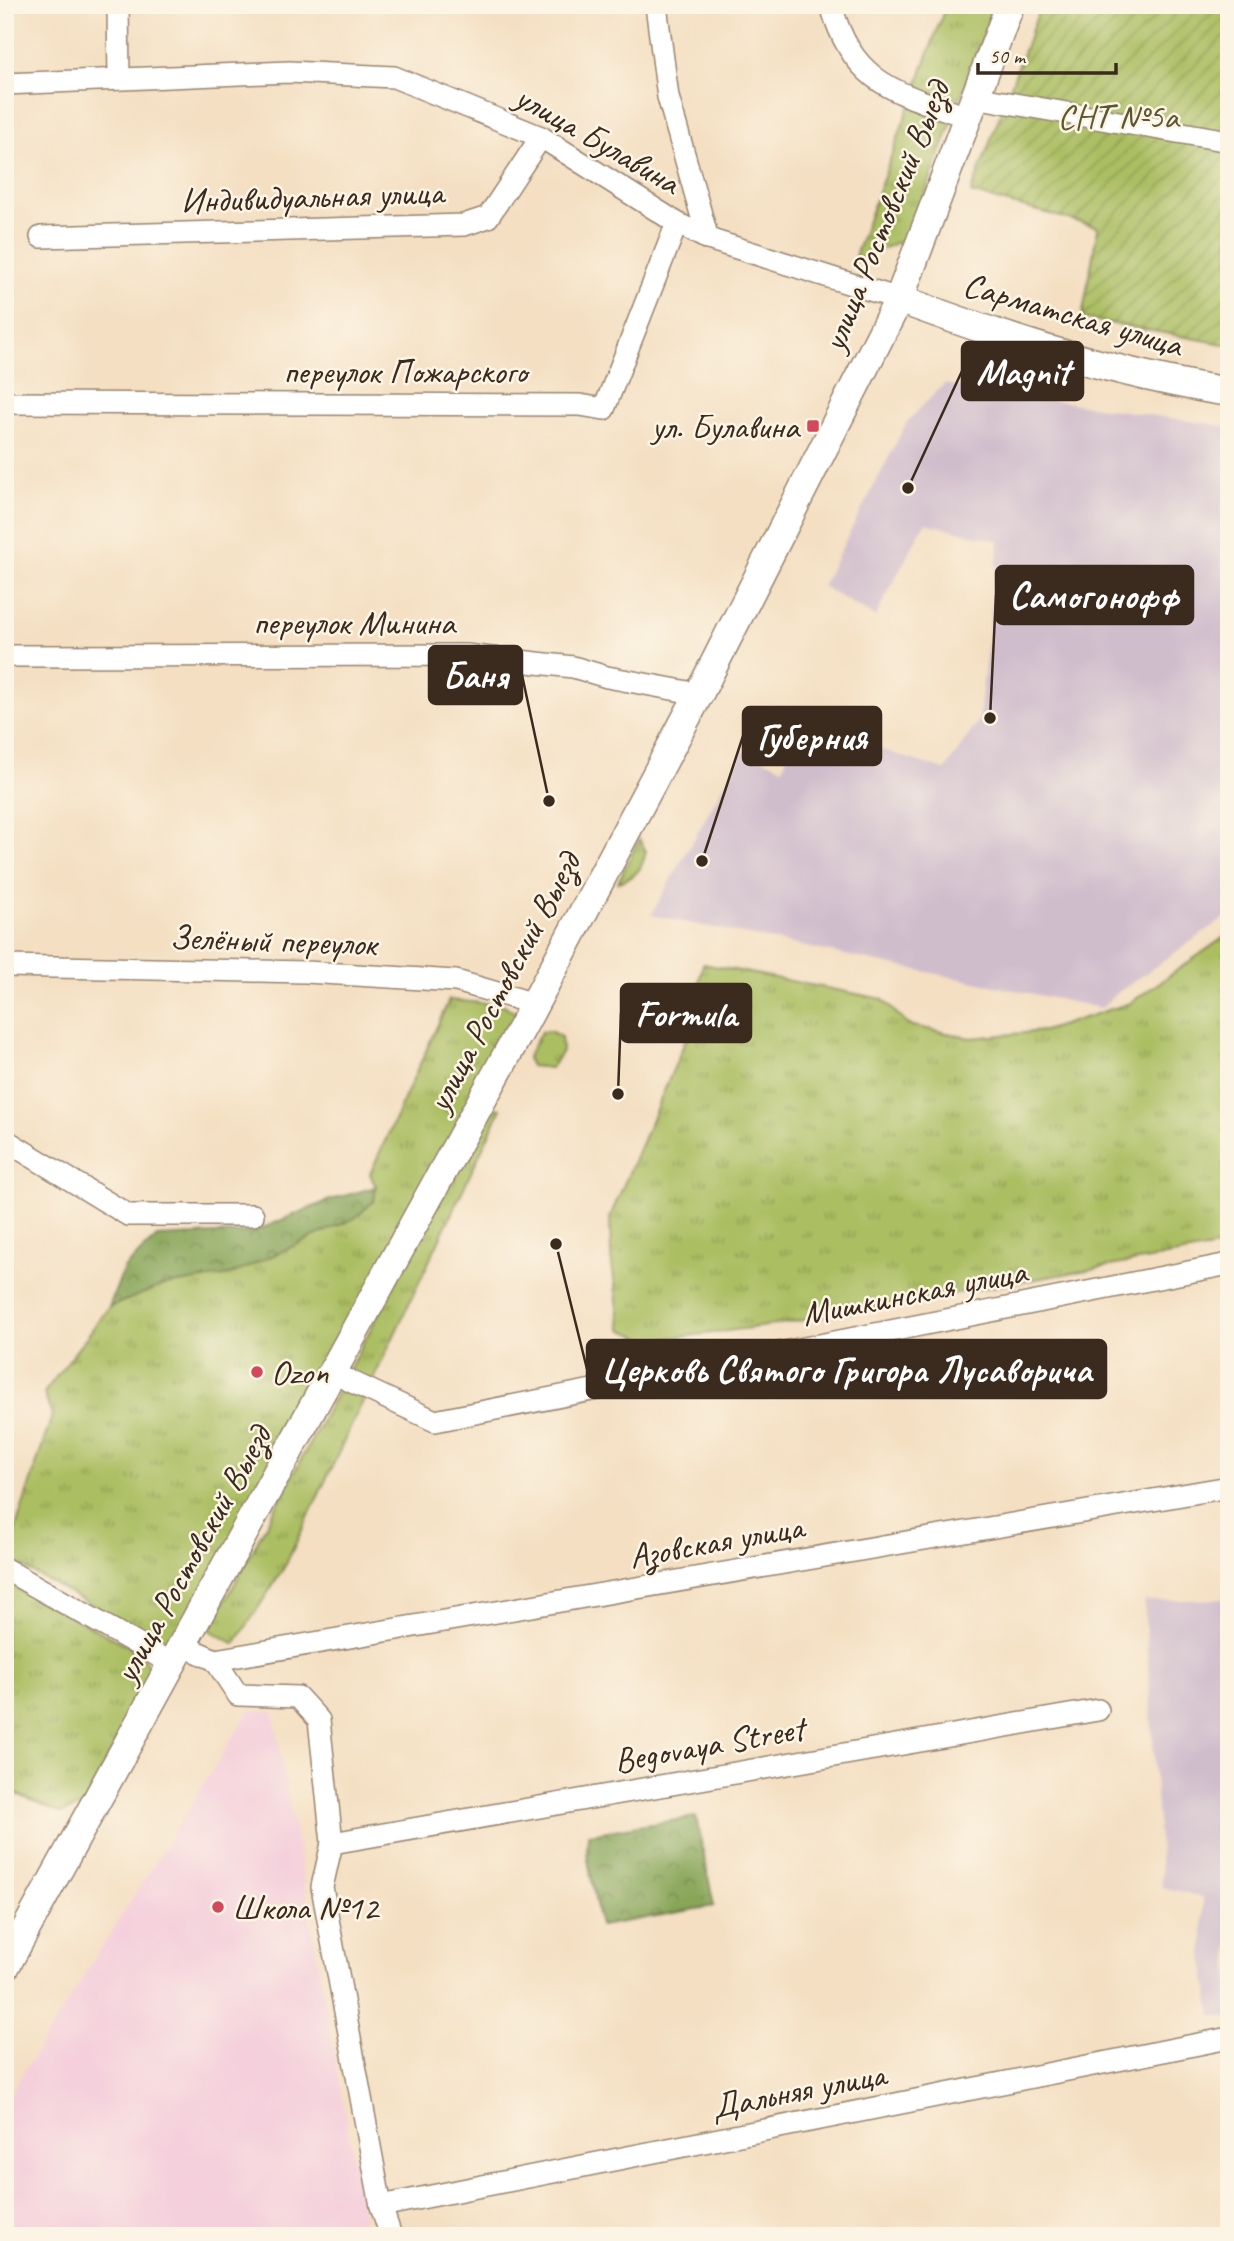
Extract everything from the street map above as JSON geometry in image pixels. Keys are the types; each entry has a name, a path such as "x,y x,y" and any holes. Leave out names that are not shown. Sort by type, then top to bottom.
{"main road":[{"name":"улица Ростовский Выезд","path":"5,1967 535,1004 699,694 898,299 1010,5"},
{"name":"Сарматская улица","path":"898,299 976,328 1107,369 1229,392"}],"street":[{"path":"118,5 119,79"},
{"path":"831,5 843,42 866,72 898,93 971,107 1229,141"},
{"path":"653,7 668,97 708,239"},
{"name":"улица Булавина","path":"5,84 289,72 394,77 541,137 677,223 708,239 898,299"},
{"name":"Индивидуальная улица","path":"41,237 464,226 488,217 541,137"},
{"name":"переулок Пожарского","path":"5,402 567,405 604,409 677,223"},
{"name":"переулок Минина","path":"5,656 466,655 573,667 607,677 699,694"},
{"name":"Зелёный переулок","path":"5,966 306,972 456,981 535,1004"},
{"path":"5,1140 128,1214 253,1215"},
{"name":"Мишкинская улица","path":"333,1373 435,1421 1229,1264"},
{"name":"Азовская улица","path":"215,1660 1229,1487"},
{"path":"5,1570 179,1655 215,1660 238,1695 298,1697 319,1720 332,1843 322,1887 381,2206 391,2236"},
{"name":"Begovaya Street","path":"332,1843 1098,1710"},
{"name":"Дальняя улица","path":"381,2206 1229,2038"}],"shaded area":[{"path":"944,384 1229,427 1229,915 1113,996 1101,1008 651,915 744,750 783,768 798,723 945,770 979,720 999,541 925,523 875,617 822,586 907,422"},
{"path":"1229,1599 1229,2017 1212,2016 1203,1957 1203,1897 1162,1887 1144,1601"},
{"name":"Школа №12","path":"250,1710 273,1711 364,2220 281,2236 5,2236 5,2102"}],"green space":[{"path":"946,5 995,5 909,237 853,262"},
{"name":"СНТ №5а","path":"1041,5 1229,5 1229,345 1082,318 1098,227 971,193"},
{"path":"639,839 646,851 642,863 634,875 618,882"},
{"path":"1229,934 1229,1245 781,1324 649,1341 621,1329 611,1257 610,1217 688,1035 703,964 882,999 908,1025 971,1038 1044,1031 1130,1003"},
{"path":"449,1000 504,1005 519,1016 180,1640 165,1645 6,1558 52,1416 44,1393 109,1307 164,1285 230,1275 374,1201 376,1187 370,1174"},
{"path":"550,1031 561,1037 562,1051 551,1068 531,1066 527,1058 541,1032"},
{"path":"489,1107 501,1109 285,1566 235,1644 210,1630"},
{"path":"376,1187 374,1201 355,1218 230,1275 164,1285 109,1307 124,1268 157,1237 253,1232 330,1200"},
{"path":"5,1582 140,1652 148,1666 149,1678 83,1806 61,1813 5,1789"},
{"path":"696,1817 714,1906 600,1926 587,1853 588,1834"}],"place":[{"name":"ул. Булавина","path":"813,426"},
{"name":"Magnit","path":"908,488"},
{"name":"Самогонофф","path":"990,718"},
{"name":"Баня","path":"549,801"},
{"name":"Губерния","path":"702,861"},
{"name":"Formula","path":"618,1094"},
{"name":"Церковь Святого Григора Лусаворича","path":"556,1244"},
{"name":"Ozon","path":"257,1372"},
{"name":"Школа №12","path":"218,1907"}]}
